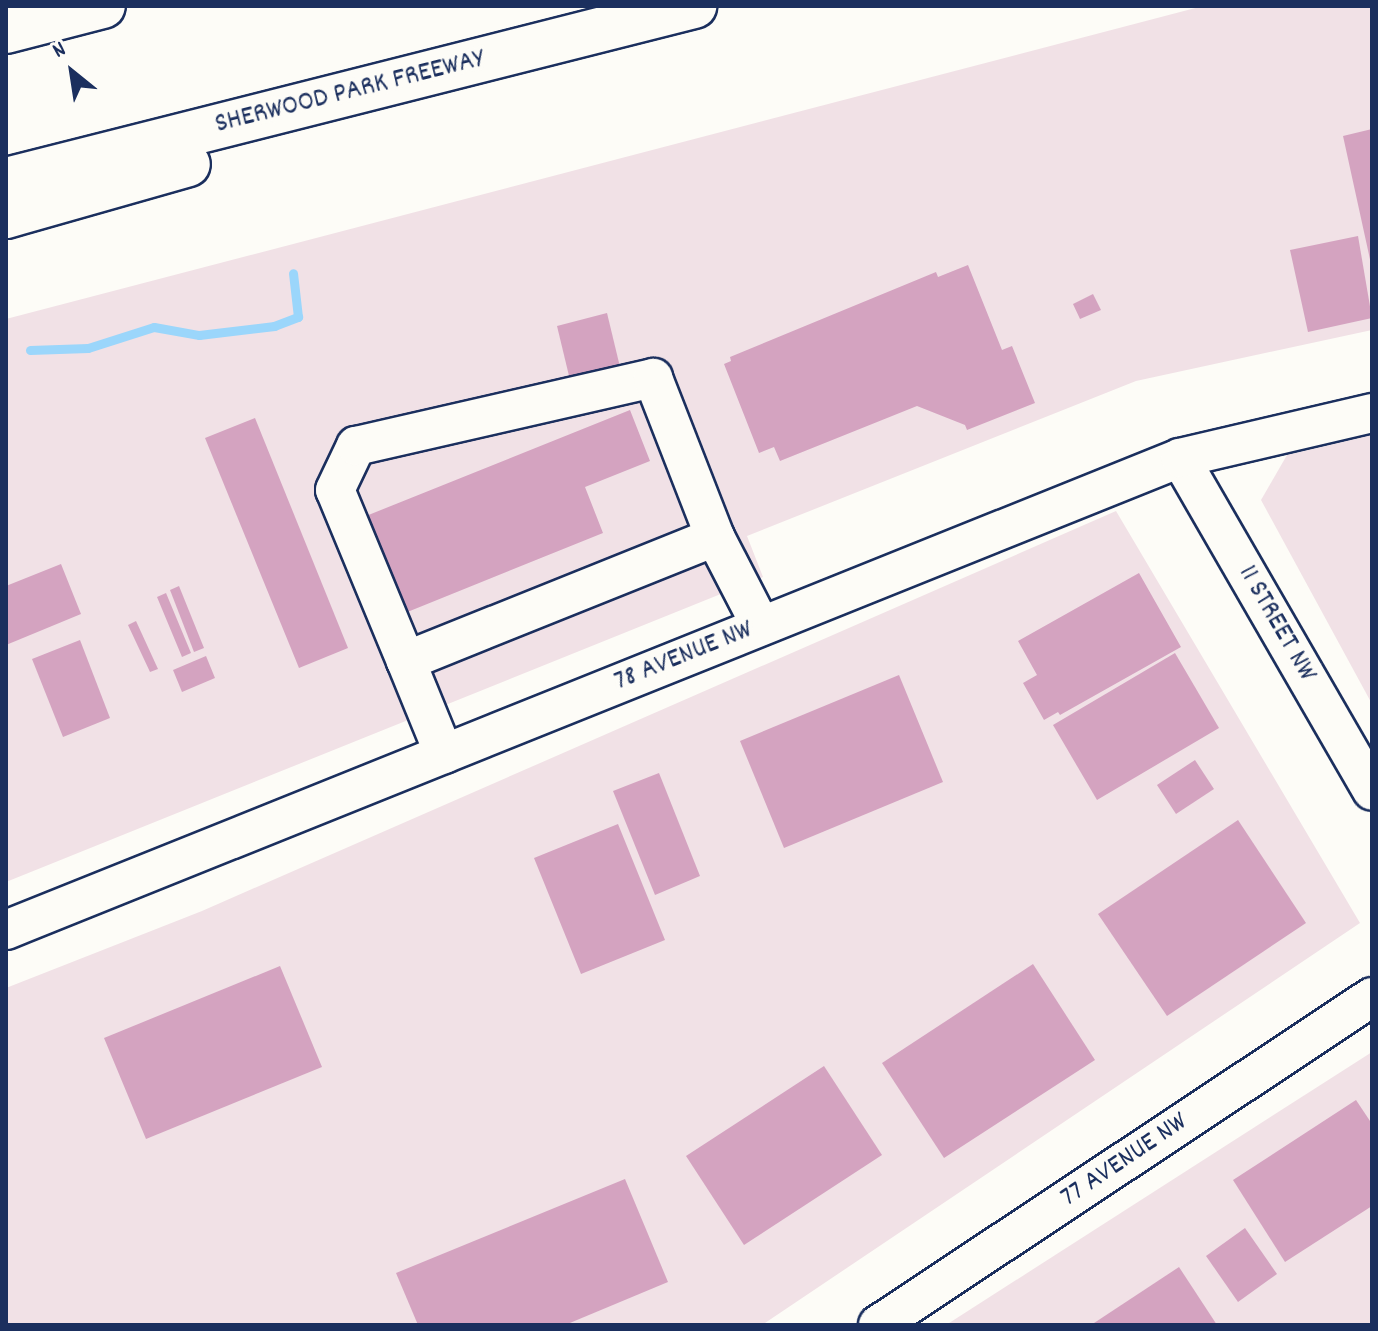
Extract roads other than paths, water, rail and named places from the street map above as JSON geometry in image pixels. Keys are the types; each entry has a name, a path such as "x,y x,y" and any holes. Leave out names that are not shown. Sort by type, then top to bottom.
{"highway":[{"path":"6,31 103,6"},
{"name":"SHERWOOD PARK FREEWAY","path":"6,180 694,6"},
{"path":"6,216 217,155 396,81"}],"street":[{"path":"444,754 335,490 356,446 653,378 715,537 761,626"},
{"name":"78 AVENUE NW","path":"6,930 1180,458 1372,413"},
{"name":"11 STREET NW","path":"1180,458 1372,791"},
{"path":"406,661 715,537"},
{"name":"77 AVENUE NW","path":"878,1325 1372,997"}],"waterway":[{"path":"30,350 88,348 154,327 199,335 274,326 298,317 293,273"}]}
